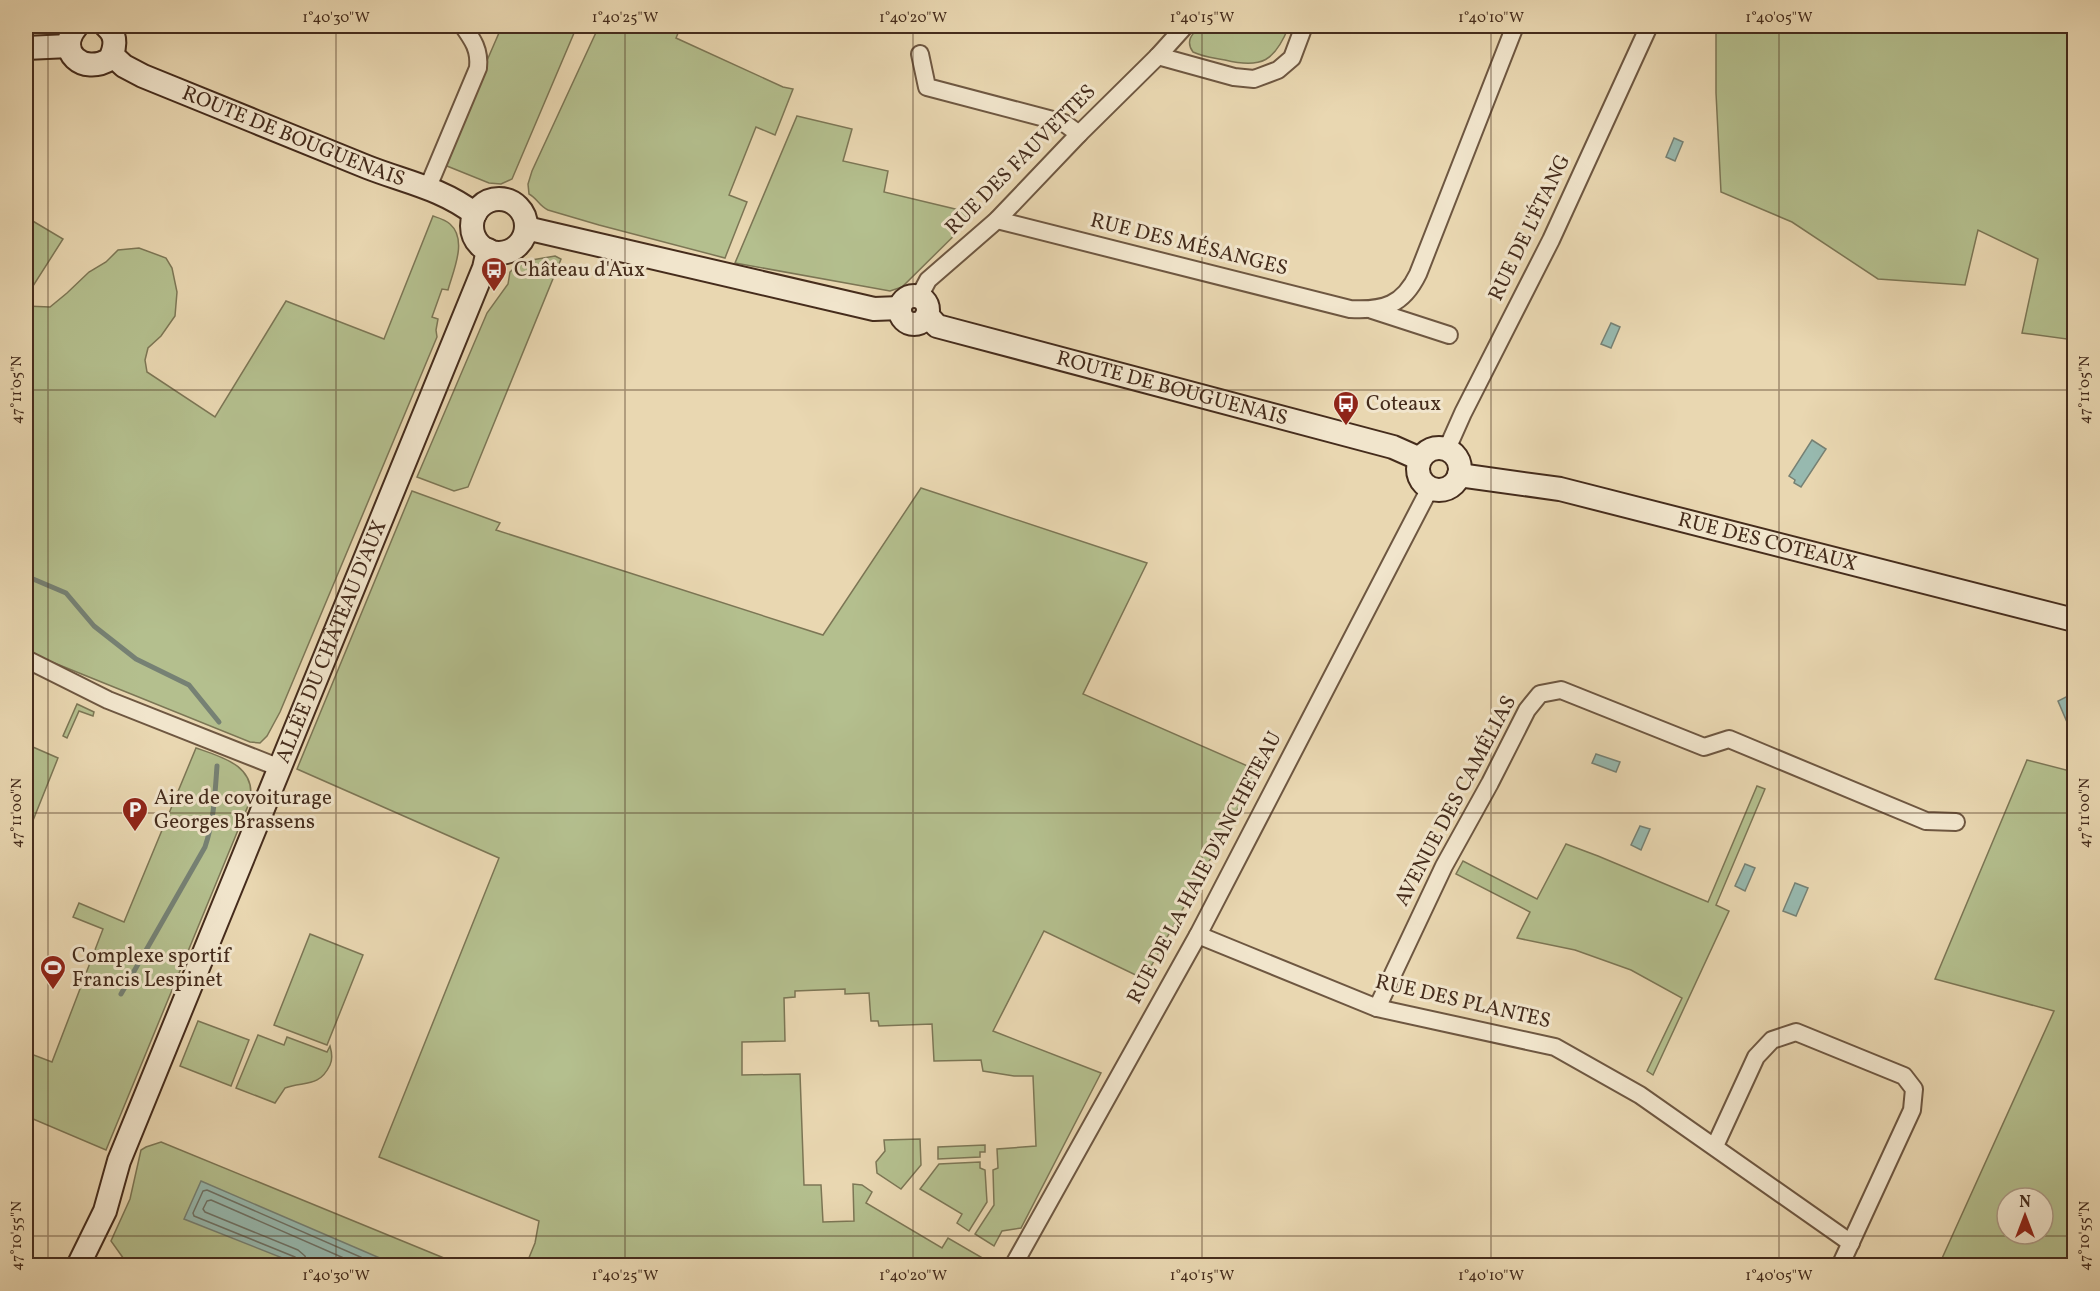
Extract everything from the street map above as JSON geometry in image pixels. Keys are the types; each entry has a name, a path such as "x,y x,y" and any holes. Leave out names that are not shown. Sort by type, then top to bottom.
{"street":[{"path":"26,48 73,36 72,54 77,61 85,65 102,64 110,59 115,39 111,30 106,26"},
{"path":"429,187 478,68 477,46 463,26"},
{"name":"RUE DES FAUVETTES","path":"916,307 928,280 997,220 1185,26"},
{"path":"1158,56 1234,77 1254,79 1278,70 1292,58 1304,26"},
{"name":"RUE DES MÉSANGES","path":"1372,310 1392,304 1410,290 1515,26"},
{"name":"RUE DE L'ÉTANG","path":"1447,449 1551,240 1649,26"},
{"path":"921,54 927,87 1064,123 1079,134"},
{"name":"ROUTE DE BOUGUENAIS","path":"112,55 124,66 143,76 381,172 429,187 459,202 475,214"},
{"path":"492,200 509,201 520,209 526,228 520,242 514,248 498,253 488,250 475,238 472,224 475,214 483,204 492,200"},
{"name":"RUE DES MÉSANGES","path":"997,220 1350,309 1372,310 1449,335"},
{"path":"526,228 874,309 916,307"},
{"name":"ALLÉE DU CHÂTEAU D'AUX","path":"78,1266 105,1211 119,1161 480,279 488,250"},
{"name":"ROUTE DE BOUGUENAIS","path":"916,307 937,326 1393,447 1420,459"},
{"path":"1432,449 1447,449 1458,461 1459,475 1452,486 1439,491 1430,488 1419,478 1420,459 1432,449"},
{"name":"RUE DES COTEAUX","path":"1459,475 1560,489 2074,620"},
{"name":"RUE DE LA HAIE D'ANCHETEAU","path":"1013,1266 1198,935 1430,488"},
{"path":"26,659 108,700 280,768"},
{"name":"AVENUE DES CAMÉLIAS","path":"1377,1008 1444,866 1527,710 1540,694 1562,690 1704,747 1729,739 1926,821 1956,822"},
{"name":"RUE DES PLANTES","path":"1198,935 1377,1008 1556,1047 1640,1095 1851,1243"},
{"path":"1715,1146 1756,1056 1772,1040 1796,1032 1904,1076 1914,1089 1912,1110 1840,1266"}],"green space":[{"path":"502,26 577,26 512,179 501,184 489,183 442,164"},
{"path":"599,26 681,26 676,38 783,87 793,89 775,135 756,127 729,195 747,202 725,258 548,210 529,194 528,184 532,171"},
{"path":"1200,26 1289,26 1278,47 1266,60 1238,63 1193,52 1190,41"},
{"path":"1716,26 2074,26 2074,340 2022,333 2038,259 1978,230 1965,285 1878,279 1792,222 1721,192 1716,93"},
{"path":"797,116 852,129 843,161 888,171 884,192 976,214 902,287 890,291 735,263"},
{"path":"433,216 450,224 458,238 459,247 448,290 442,289 432,317 438,319 437,337 280,712 267,736 260,743 250,742 37,656 26,647 26,306 50,307 118,250 139,248 166,258 172,268 177,292 175,316 161,336 148,348 145,360 147,372 215,417 286,301 384,339"},
{"path":"26,217 63,239 26,297"},
{"path":"555,256 561,259 468,487 454,491 417,477 487,313 508,284 510,272 520,262"},
{"path":"921,488 1147,563 1083,694 1259,771 1144,979 1044,931 993,1031 1101,1073 1021,1228 1002,1231 994,1246 975,1234 994,1205 993,1170 998,1168 997,1149 1036,1146 1033,1076 1014,1076 983,1071 981,1060 934,1061 932,1024 879,1026 878,1021 871,1021 869,993 845,994 845,989 795,991 795,997 784,998 785,1041 742,1042 742,1075 800,1074 804,1185 821,1185 823,1222 854,1221 853,1184 862,1185 872,1192 866,1203 942,1248 948,1238 986,1260 983,1265 526,1265 535,1243 539,1221 379,1157 499,858 297,769 412,491 500,523 496,530 823,635"},
{"path":"77,704 94,712 93,716 79,711 67,738 63,736"},
{"path":"26,744 58,758 26,838"},
{"path":"196,748 226,759 243,771 251,789 250,801 106,1150 26,1116 26,1052 52,1062 103,929 73,917 79,903 124,922"},
{"path":"2027,760 2074,772 2074,1265 1939,1265 2054,1011 1935,979"},
{"path":"1757,786 1765,789 1716,905 1729,911 1653,1075 1647,1071 1682,998 1631,970 1575,950 1517,938 1530,912 1456,874 1463,861 1537,899 1566,844 1708,902"},
{"path":"310,934 363,955 327,1045 274,1025"},
{"path":"198,1021 249,1040 231,1086 180,1066"},
{"path":"258,1035 284,1045 287,1037 327,1052 330,1046 331,1063 326,1072 316,1081 285,1088 275,1103 236,1088"},
{"path":"920,1139 921,1165 901,1189 877,1173 876,1162 885,1151 884,1140"},
{"path":"161,1142 461,1265 107,1266 119,1260 121,1264 126,1262 111,1241 130,1199 141,1150"},
{"path":"985,1145 985,1152 980,1152 980,1157 938,1159 938,1147"},
{"path":"980,1162 980,1168 985,1170 987,1202 969,1231 957,1223 962,1214 920,1189 939,1164"}],"water":[{"path":"1674,138 1683,142 1675,161 1666,157"},
{"path":"1611,323 1620,327 1611,348 1601,344"},
{"path":"1812,440 1826,449 1801,487 1789,476"},
{"path":"2068,696 2074,712 2074,720 2067,722 2058,701"},
{"path":"1596,754 1620,762 1616,772 1592,763"},
{"path":"1640,826 1650,829 1641,850 1631,845"},
{"path":"1745,864 1755,868 1745,891 1735,886"},
{"path":"1795,883 1808,888 1796,916 1783,911"},
{"path":"201,1181 396,1265 300,1265 184,1219"}],"waterway":[{"path":"26,576 66,593 94,626 136,659 189,685 219,722"},
{"path":"121,994 205,847 215,797 217,766"}],"place":[{"name":"Château d'Aux","path":"494,293"},
{"name":"Coteaux","path":"1346,427"},
{"name":"Aire de covoiturage Georges Brassens","path":"135,833"},
{"name":"Complexe sportif Francis Lespinet","path":"53,991"}]}
